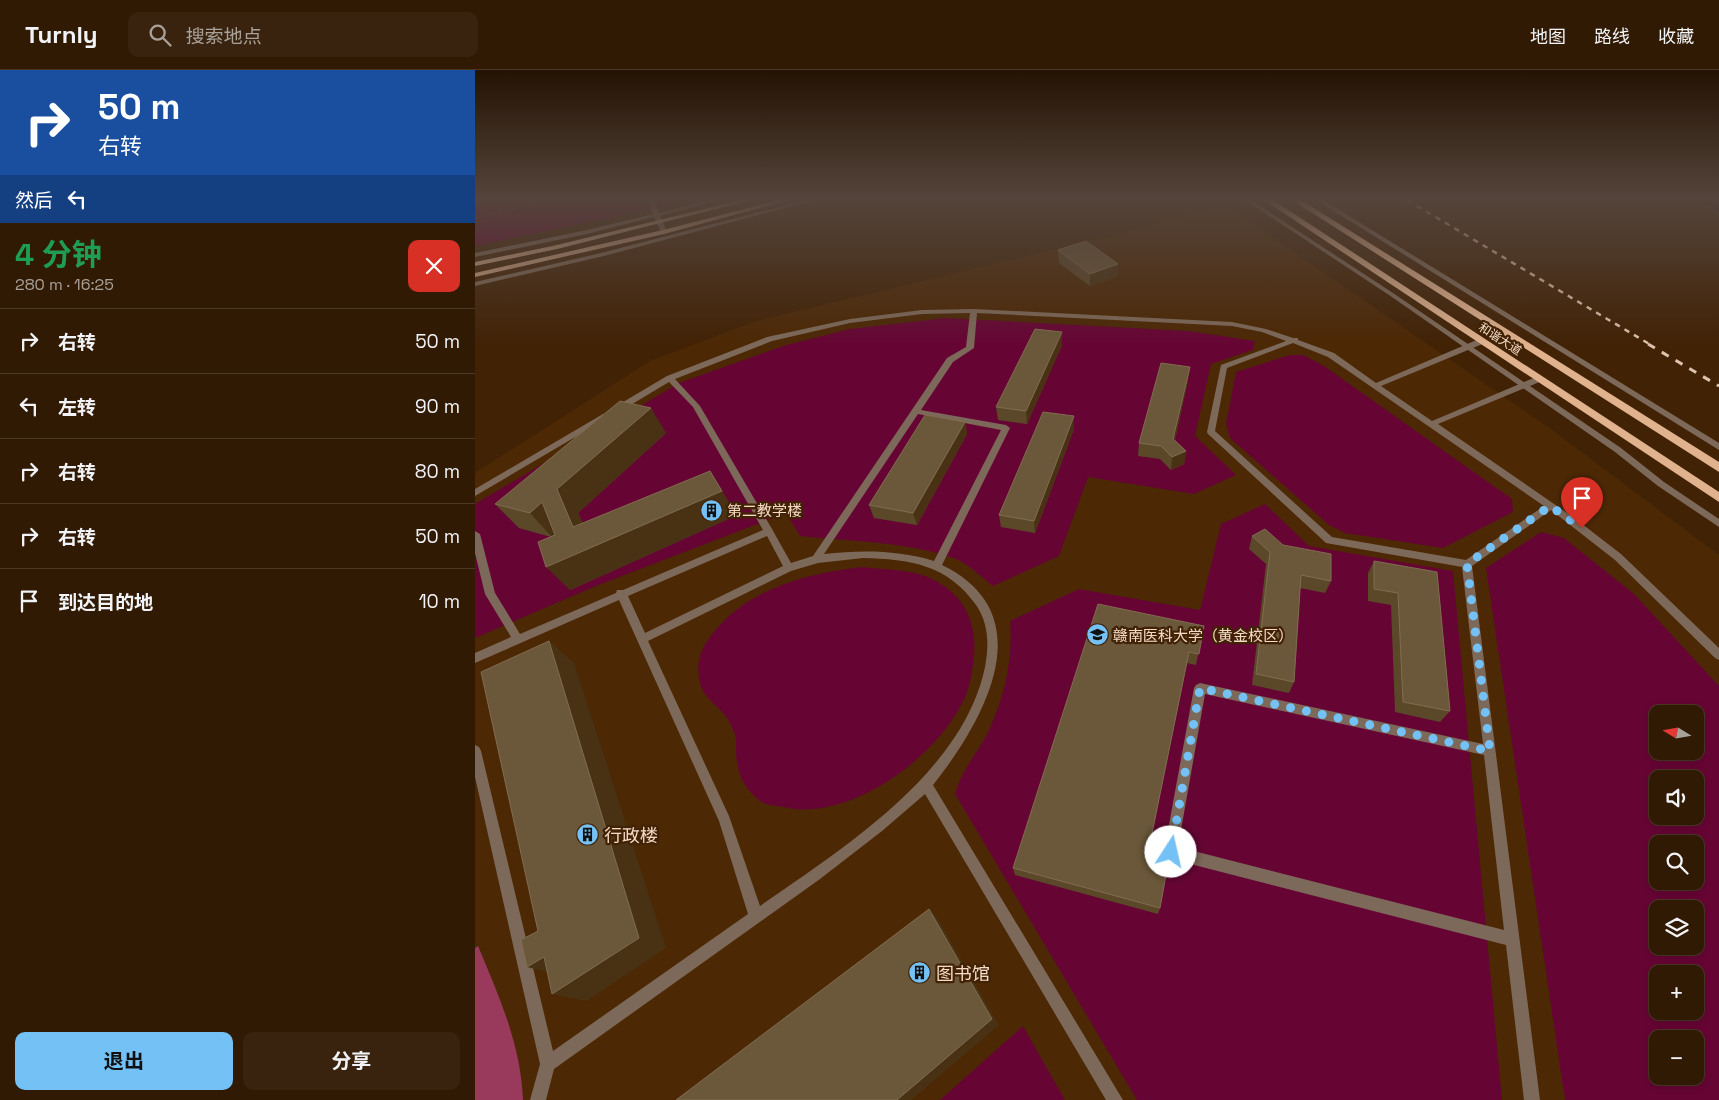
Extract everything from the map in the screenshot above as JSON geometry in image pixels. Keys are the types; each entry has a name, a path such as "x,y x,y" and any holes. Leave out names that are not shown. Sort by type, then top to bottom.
{"highway":[{"name":"和谐大道","path":"1341,248 1719,498"},
{"name":"和谐大道","path":"1371,248 1719,468"}],"main road":[{"path":"475,264 540,248"},
{"path":"475,275 594,248"}],"street":[{"path":"475,256 514,248"},
{"path":"475,283 628,248"},
{"path":"1320,248 1467,346 1719,524"},
{"path":"1397,248 1719,447"},
{"path":"475,283 534,262"},
{"path":"816,559 950,360 970,348 974,311"},
{"path":"475,493 670,378 770,338 850,320 921,312 974,311 1232,324 1264,330 1331,355 1550,506 1618,557 1719,655"},
{"path":"1295,340 1224,367 1211,432 1329,540 1467,564 1550,506"},
{"path":"1375,386 1482,341"},
{"path":"670,378 695,406 769,531 787,567"},
{"path":"1431,424 1539,380"},
{"path":"915,411 1006,428 937,566"},
{"path":"475,658 769,531"},
{"path":"475,534 490,594 518,639"},
{"path":"548,1064 840,858 926,785 961,740 977,707 989,674 993,634 986,612 977,595 963,580 937,566 895,557 859,554 816,559 787,567 642,640"},
{"path":"1467,564 1532,1100"},
{"path":"621,594 725,820 756,916"},
{"path":"1490,751 1200,688 1171,852 1512,939"},
{"path":"475,751 548,1064 538,1100"},
{"path":"926,785 1115,1100"}],"shaded area":[{"name":"赣南医科大学（黄金校区）","path":"1060,248 1288,248 1555,432 1719,555 1719,1100 475,1100 475,473 650,361 756,321"},
{"path":"946,318 1189,331 1255,341 1253,350 1211,364 1195,436 1236,475 1194,494 1088,477 1059,556 993,586 961,561 937,553 899,545 800,536 786,513 596,586 475,638 475,504 679,383 783,346 850,329"},
{"path":"1290,355 1303,355 1324,366 1512,499 1513,512 1443,548 1345,533 1329,525 1230,438 1226,424 1236,372"},
{"path":"1265,504 1309,546 1453,571 1502,1100 1137,1100 955,794 966,768 985,738 995,717 1007,677 1011,635 1010,621 1079,589 1200,610 1221,524"},
{"path":"1541,532 1564,538 1634,594 1719,686 1719,1100 1565,1100 1486,568"},
{"path":"863,567 901,571 928,577 946,587 962,603 971,622 974,644 974,656 967,692 955,715 939,738 918,759 868,793 841,804 814,809 788,808 763,803 749,791 742,780 737,760 736,737 728,720 708,698 700,684 698,665 703,648 727,617 762,594 781,585 801,579"},
{"path":"478,946 508,1021 518,1060 523,1100 475,1100 475,948"},
{"path":"1023,1026 1065,1100 940,1100"}],"building":[{"path":"1064,248 1096,248 1118,264 1090,274 1058,250"},
{"path":"1035,329 1062,332 1026,411 996,407"},
{"path":"1161,363 1190,367 1173,439 1186,451 1172,457 1161,446 1139,443"},
{"path":"620,401 651,408 557,489 573,527 710,471 722,491 546,567 538,542 555,535 542,502 530,513 495,504"},
{"path":"1043,412 1074,416 1034,521 999,515"},
{"path":"925,415 965,422 913,513 869,505"},
{"path":"1265,529 1283,545 1331,554 1331,581 1301,575 1294,682 1256,674 1270,552 1252,536"},
{"path":"1374,561 1437,572 1450,711 1403,702 1398,593 1374,589"},
{"path":"1098,604 1204,626 1199,654 1189,652 1147,858 1168,864 1160,908 1013,868"},
{"name":"行政楼","path":"549,641 639,938 552,994 544,957 527,967 521,940 538,931 481,672"},
{"name":"图书馆","path":"929,909 992,1019 897,1100 676,1100"}],"railway":[{"path":"1488,248 1651,345"},
{"path":"1648,344 1719,386"}],"place":[{"name":"第二教学楼","path":"711,510"},
{"name":"赣南医科大学（黄金校区）","path":"1097,635"},
{"name":"行政楼","path":"588,835"},
{"name":"图书馆","path":"920,973"}],"route":[{"path":"1171,852 1200,688 1490,751 1467,564 1550,506 1582,528"}]}
